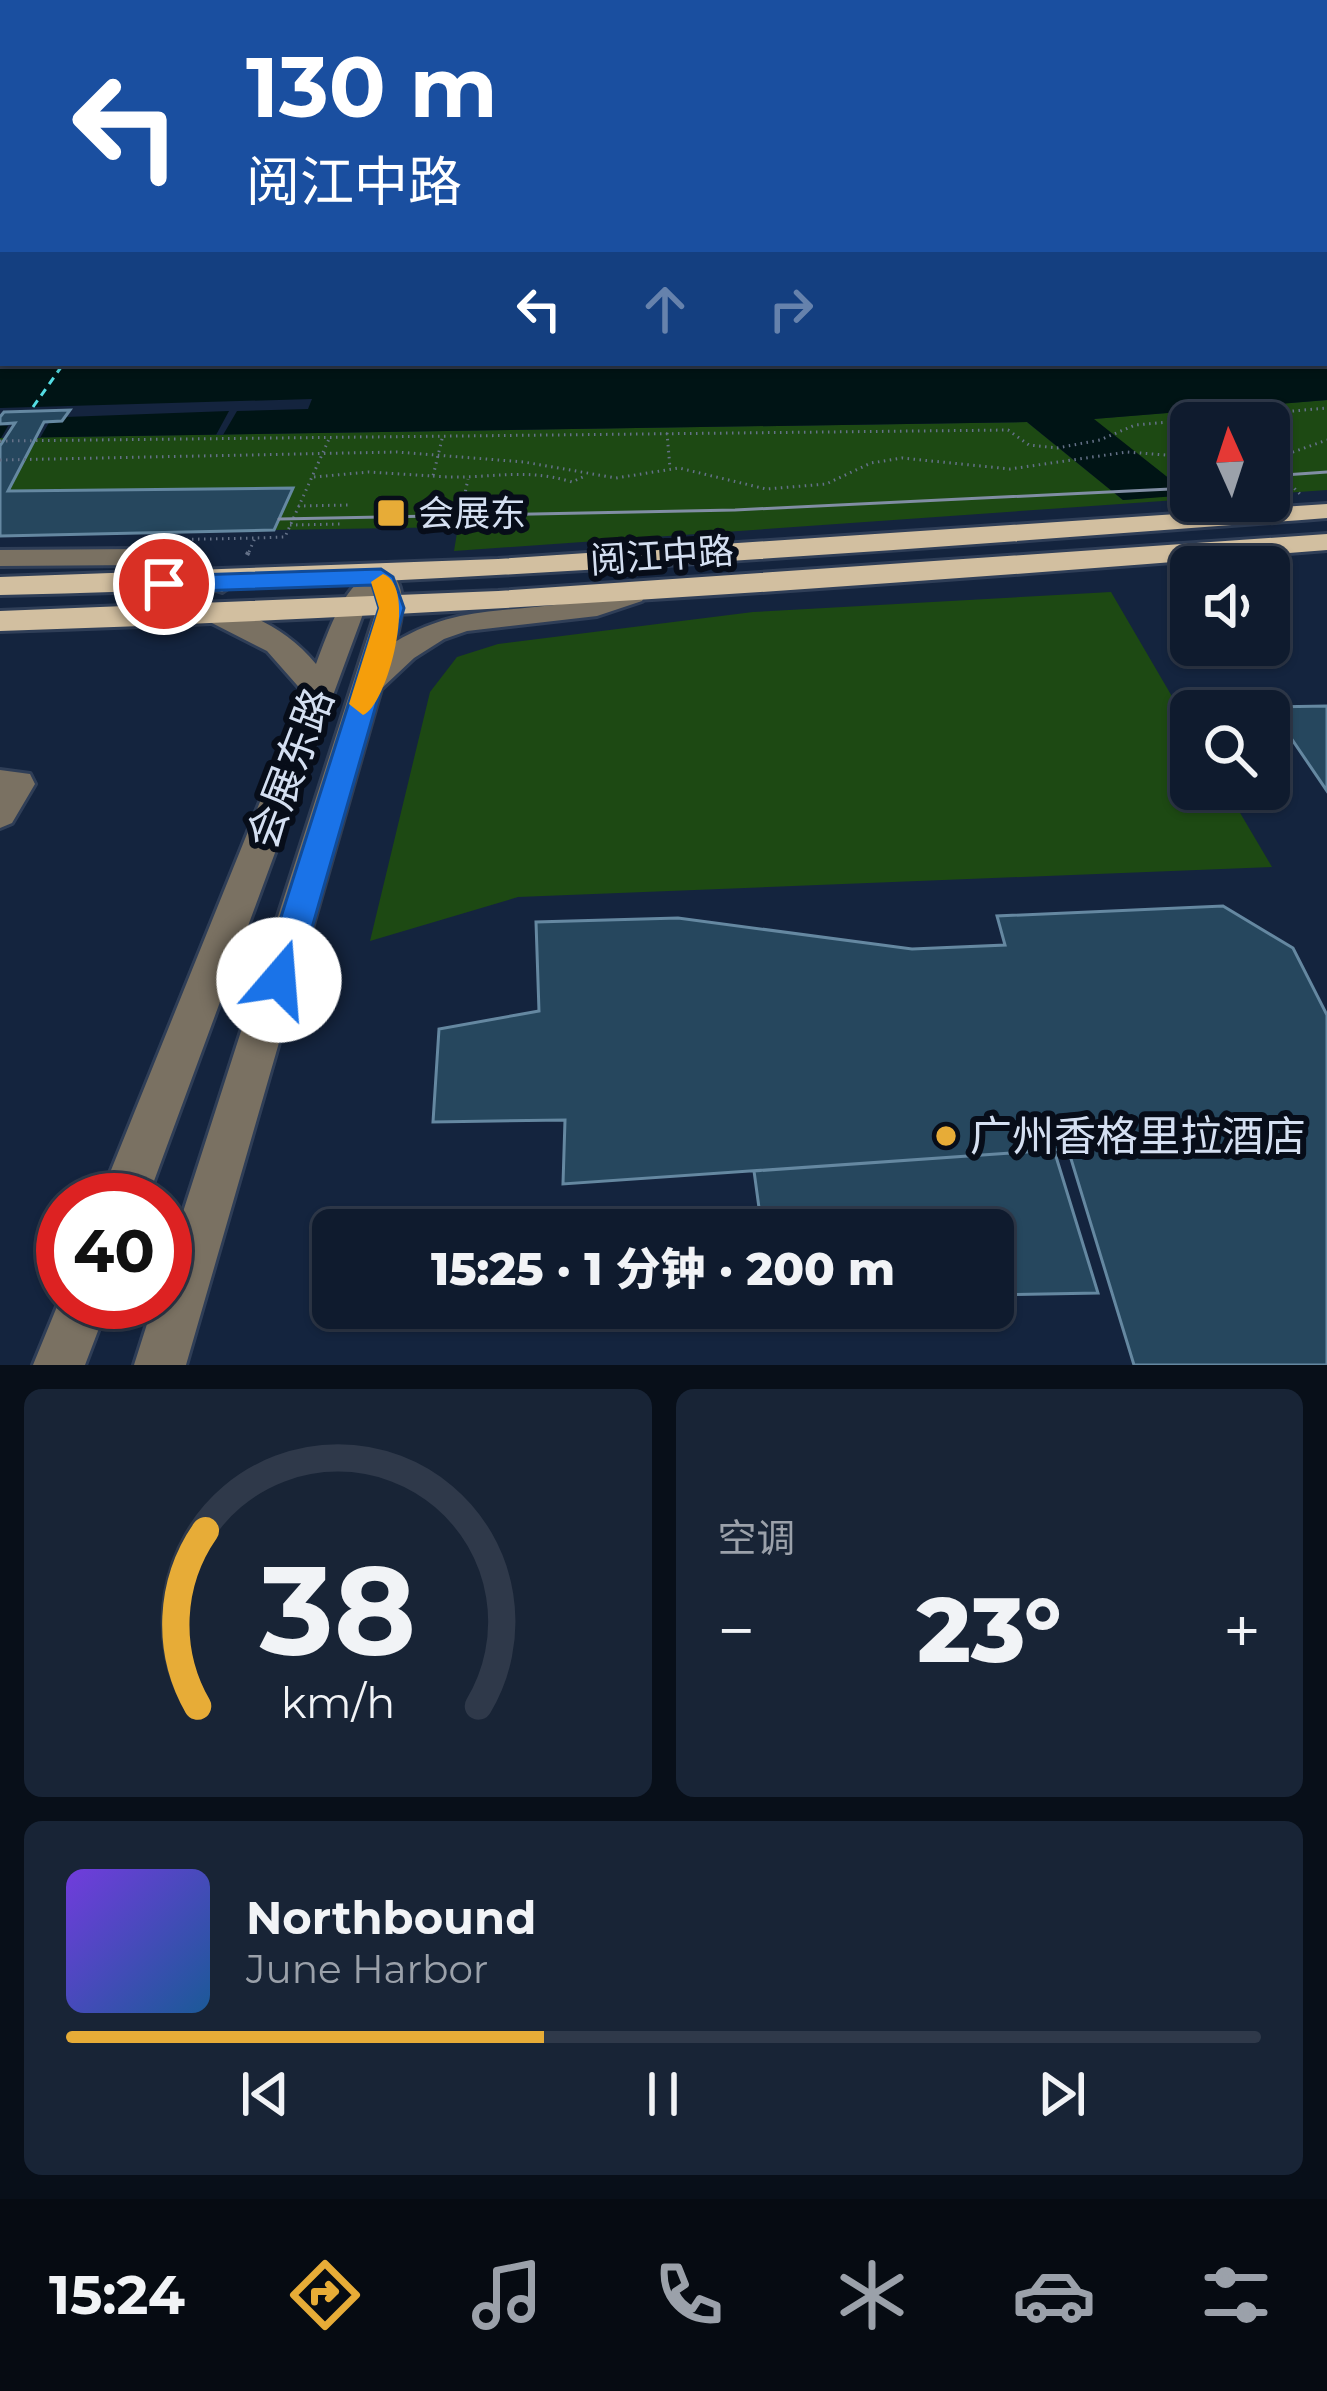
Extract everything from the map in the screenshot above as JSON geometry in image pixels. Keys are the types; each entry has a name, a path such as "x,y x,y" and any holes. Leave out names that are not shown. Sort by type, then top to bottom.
{"main road":[{"name":"阅江中路","path":"0,621 220,615 1321,507"},
{"name":"阅江中路","path":"0,586 229,582 375,598 632,594 1327,542"}],"street":[{"path":"0,558 142,556 229,582"},
{"path":"368,689 416,638 450,624 600,610 632,594"},
{"name":"会展东路","path":"160,1365 368,689 375,598"},
{"name":"会展东路","path":"133,1173 319,692 375,598"},
{"path":"220,615 266,634 303,664 319,692"},
{"path":"0,784 18,784 0,813"},
{"path":"59,1365 73,1329"}],"path":[{"path":"1290,411 1327,408"},
{"path":"0,441 1008,430 1030,446 1119,434 1135,424 1170,421"},
{"path":"667,433 670,468"},
{"path":"433,476 442,435"},
{"path":"229,582 256,538 285,537 330,436"},
{"path":"1290,454 1327,440"},
{"path":"0,460 437,456 524,463 616,478 670,468 697,470 766,489 826,484 871,463 902,458 992,468 1049,465 1108,454 1170,455"},
{"path":"312,477 369,472 468,479 536,471 572,482 587,475"},
{"path":"458,503 463,503 468,479"},
{"path":"1290,484 1321,507"},
{"path":"298,506 348,505"},
{"path":"290,525 342,524"}],"green space":[{"path":"1327,400 1327,490 1290,493 1290,403"},
{"path":"1170,413 1170,479 1092,419"},
{"path":"1027,422 1123,500 1170,496 1170,500 454,551 458,527 274,530 292,488 0,492 0,438"},
{"path":"1111,592 1170,693 1170,810 1238,810 1272,867 518,897 370,941 430,692 457,657 498,644 753,612"}],"shaded area":[{"path":"0,366 1327,366 1327,400 1170,402 1170,413 1094,419 1170,479 1170,496 1123,500 1027,422 0,438"}],"pier":[{"path":"312,399 308,409 237,411 223,435 216,435 229,411 65,417 50,421 40,438 1,438 8,426 0,425 0,408"}],"building":[{"path":"70,410 62,421 44,422 8,491 293,488 274,530 0,536 0,446 15,423 0,424 0,417 4,412"},
{"path":"1327,706 1327,791 1290,736 1290,707"},
{"name":"广州香格里拉酒店","path":"1223,906 1293,948 1327,1015 1327,1365 1134,1365 1068,1149 563,1184 565,1120 433,1122 439,1029 539,1011 536,922 678,918 912,949 1005,945 997,916"},
{"path":"1054,1150 1098,1293 1014,1295 1014,1209 759,1209 754,1171"}],"ferry route":[{"path":"33,407 62,366"}],"tram line":[{"path":"1290,475 1327,472"},
{"path":"279,519 735,510 1170,489"}],"slow traffic":[{"path":"363,704 391,608 383,582"}],"place":[{"name":"会展东","path":"391,513"},
{"name":"广州香格里拉酒店","path":"946,1136"}],"route":[{"path":"164,584 381,577 391,608 279,980"}]}
